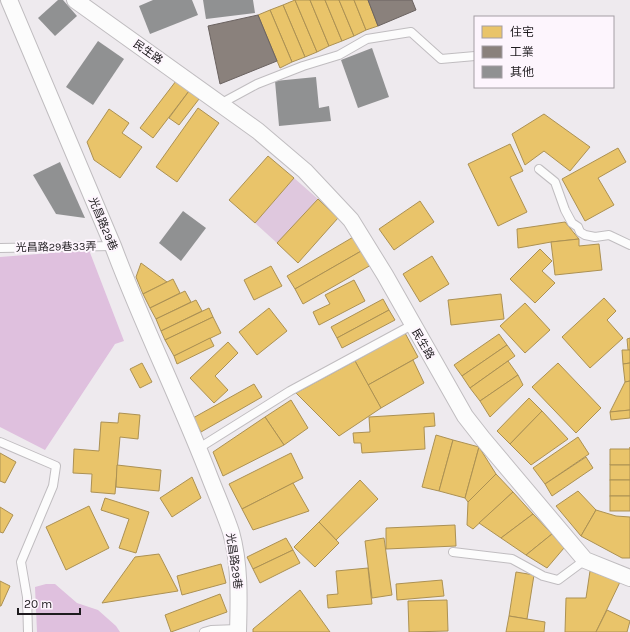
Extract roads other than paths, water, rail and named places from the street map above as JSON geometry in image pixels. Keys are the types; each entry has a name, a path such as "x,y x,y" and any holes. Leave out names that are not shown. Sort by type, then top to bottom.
{"street":[{"name":"光昌路29巷","path":"9,0 113,246 127,283 198,448 231,532 238,588 238,630"},
{"name":"民生路","path":"75,0 258,131 305,171 351,220 385,275 465,416 585,560 630,578"}],"lane":[{"path":"220,104 257,84 303,66 339,55 367,39 411,32 441,59 474,56"},
{"path":"539,170 555,182 565,210 572,223 578,227 580,232 585,235 595,237 609,235 630,245"},
{"name":"光昌路29巷33弄","path":"0,248 113,246"},
{"path":"198,448 290,391 412,325"},
{"path":"0,442 56,466 53,486 21,562 27,597 28,632"},
{"path":"453,552 512,559 543,576 558,580 585,560"},
{"path":"204,632 211,630 238,630"}]}
